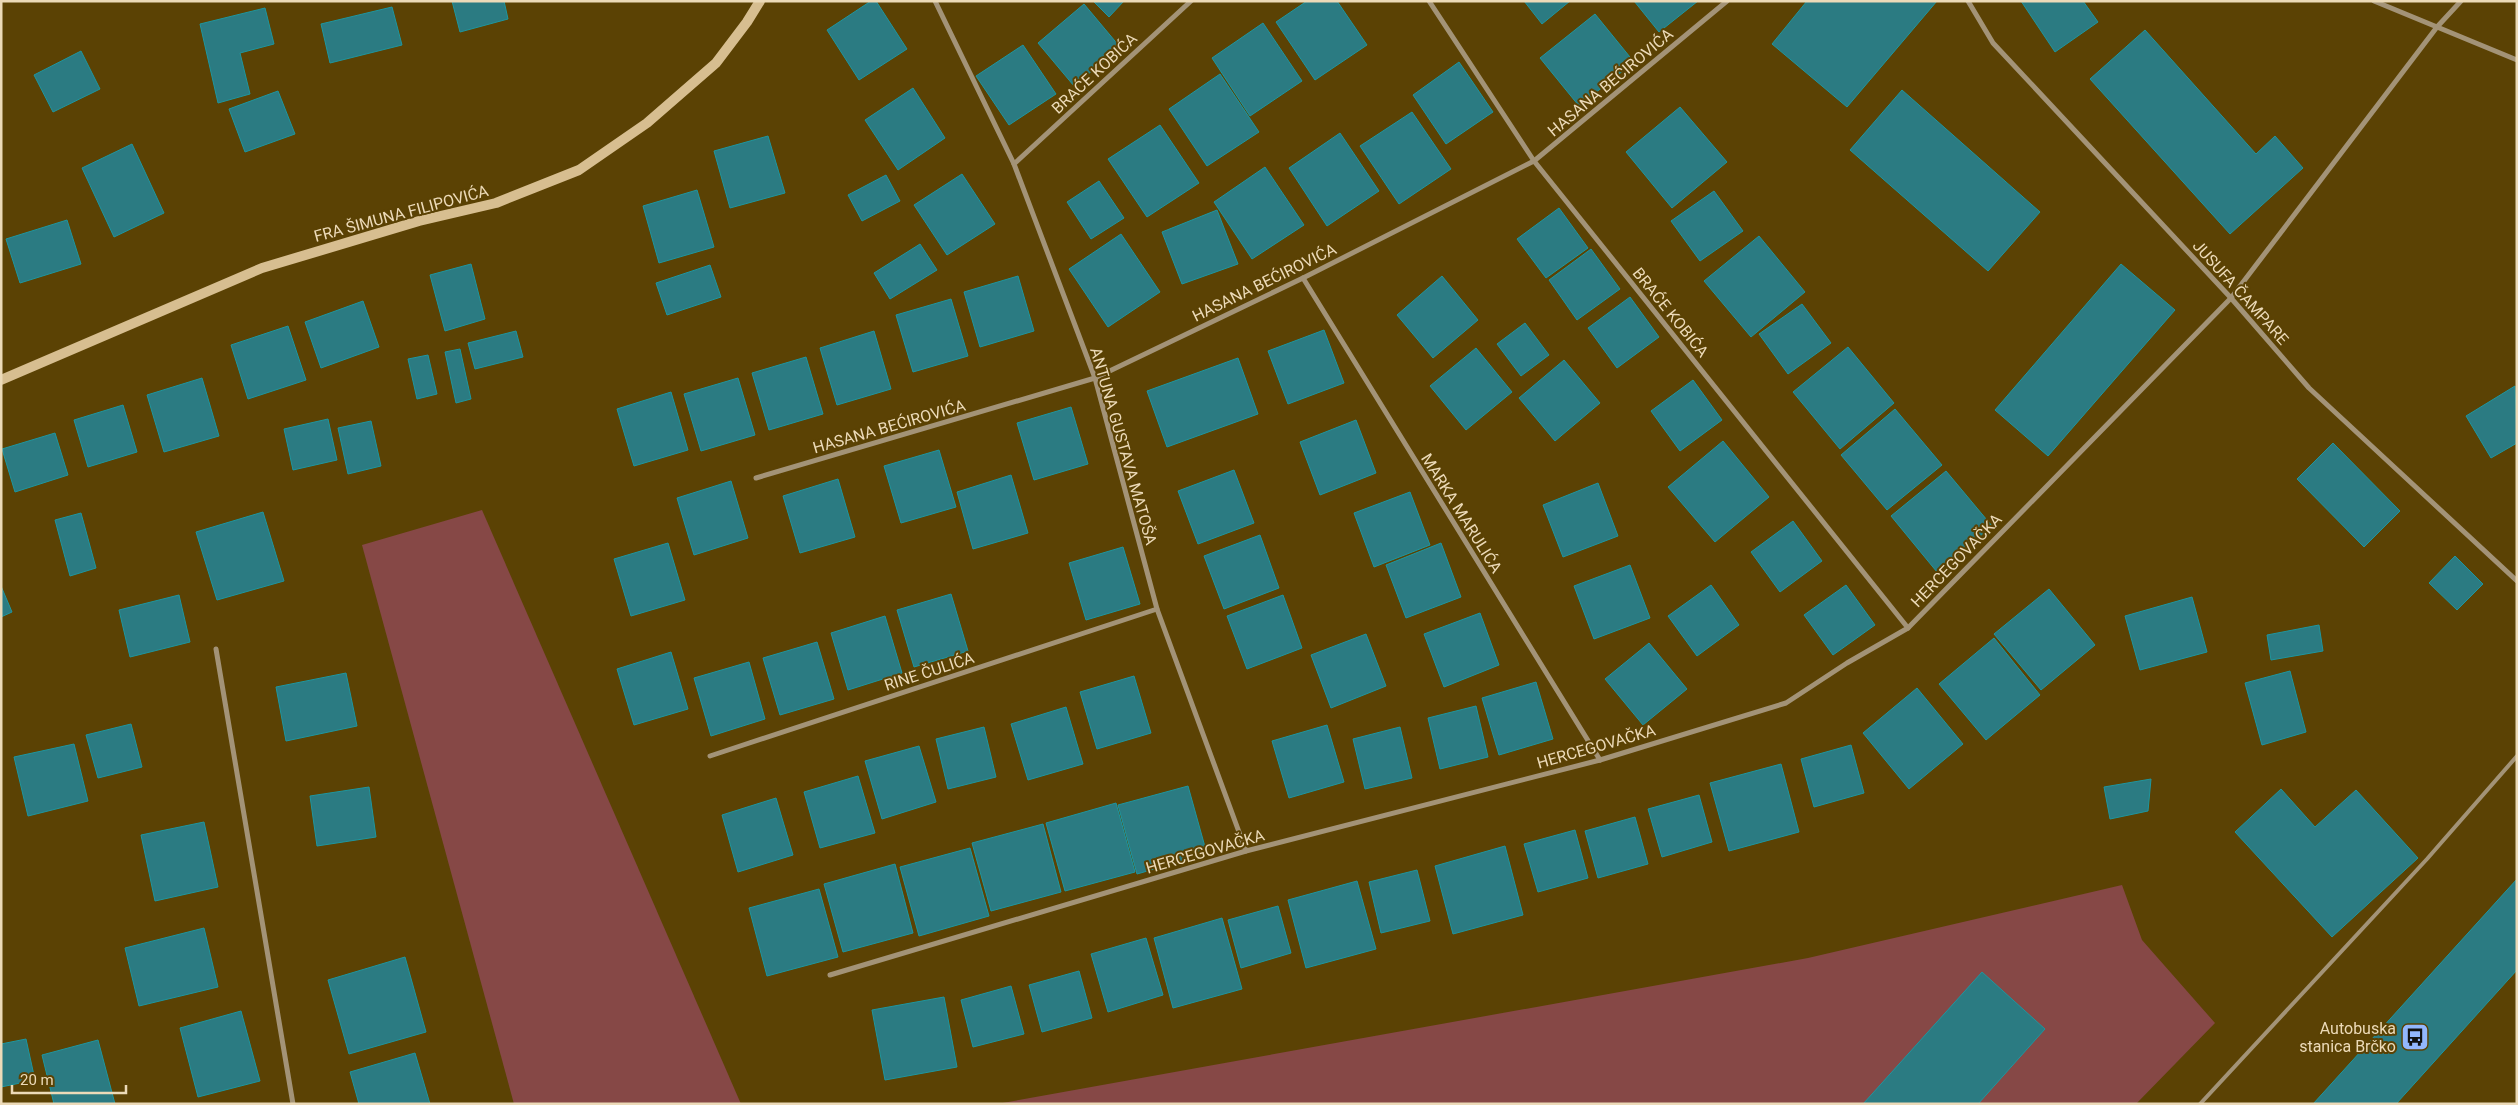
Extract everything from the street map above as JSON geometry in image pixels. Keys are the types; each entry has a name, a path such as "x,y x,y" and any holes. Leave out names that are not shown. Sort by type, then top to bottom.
{"main road":[{"name":"FRA ŠIMUNA FILIPOVIĆA","path":"1,380 262,268 419,221 496,203 579,170 647,122 716,63 747,22 760,1"}],"street":[{"name":"ANTUNA GUSTAVA MATOŠA","path":"936,1 1014,164 1095,378 1157,609 1246,851"},
{"name":"BRAĆE KOBIĆA","path":"1014,164 1191,1"},
{"name":"BRAĆE KOBIĆA","path":"1429,1 1534,160 1908,628"},
{"name":"HASANA BEĆIROVIĆA","path":"756,478 1095,378 1302,278 1534,160 1727,1"},
{"name":"JUSUFA ČAMPARE","path":"1968,1 1993,43 2231,298 2309,388 2517,581"},
{"path":"2374,1 2517,60"},
{"name":"HERCEGOVAČKA","path":"830,975 1246,851 1600,760 1786,703 1847,663 1908,628 2231,298 2437,27 2461,1"},
{"name":"MARKA MARULIĆA","path":"1302,278 1600,760"},
{"name":"RINE ČULIĆA","path":"710,756 1157,609"},
{"path":"216,648 293,1104"}],"lane":[{"path":"2200,1104 2427,858 2517,756"}],"shaded area":[{"path":"482,510 741,1104 514,1104 362,545"},
{"path":"2122,885 2142,940 2215,1023 2136,1104 997,1104 1808,958"}],"building":[{"path":"452,1 504,1 508,19 460,32"},
{"path":"871,1 876,1 907,49 859,80 827,30"},
{"path":"1093,1 1124,1 1109,17"},
{"path":"1307,1 1337,1 1367,45 1315,80 1276,22"},
{"path":"1524,1 1570,1 1542,24"},
{"path":"1634,1 1698,1 1659,32"},
{"path":"1807,1 1937,1 1847,107 1772,44"},
{"path":"2021,1 2083,1 2098,22 2055,52"},
{"path":"1084,4 1120,47 1074,86 1038,43"},
{"path":"392,7 402,45 330,63 321,24"},
{"path":"265,8 274,44 240,53 250,94 218,103 200,24"},
{"path":"1595,14 1634,62 1579,106 1540,58"},
{"path":"1263,23 1302,81 1250,116 1212,58"},
{"path":"2145,30 2256,154 2275,136 2303,168 2230,234 2090,79"},
{"path":"1023,45 1056,94 1009,125 976,76"},
{"path":"81,51 100,89 53,112 34,75"},
{"path":"1459,62 1493,112 1446,144 1413,95"},
{"path":"1220,74 1259,132 1207,166 1169,109"},
{"path":"913,88 945,138 898,170 865,120"},
{"path":"1902,90 2040,212 1988,271 1850,150"},
{"path":"278,91 295,134 245,152 229,109"},
{"path":"1680,107 1727,162 1672,208 1626,152"},
{"path":"1412,112 1451,169 1399,204 1360,146"},
{"path":"1160,125 1199,183 1147,217 1108,159"},
{"path":"1340,133 1379,191 1327,226 1289,168"},
{"path":"768,136 785,193 730,208 714,151"},
{"path":"132,144 164,213 114,237 82,168"},
{"path":"1265,167 1304,225 1252,259 1214,202"},
{"path":"962,174 995,224 947,255 914,205"},
{"path":"886,175 900,201 862,221 848,195"},
{"path":"1099,181 1124,218 1091,239 1067,202"},
{"path":"697,190 714,247 659,263 643,206"},
{"path":"1714,191 1743,231 1700,261 1671,221"},
{"path":"1559,208 1588,248 1546,278 1517,239"},
{"path":"1217,210 1238,264 1182,284 1162,232"},
{"path":"67,220 81,264 20,283 6,239"},
{"path":"1121,234 1160,292 1108,327 1069,269"},
{"path":"1759,236 1805,292 1751,337 1704,281"},
{"path":"920,244 937,270 890,299 874,273"},
{"path":"1591,249 1620,289 1577,320 1549,280"},
{"path":"471,264 485,319 445,331 430,275"},
{"path":"2121,264 2175,310 2048,456 1995,410"},
{"path":"710,265 721,297 667,315 656,283"},
{"path":"1018,276 1034,331 980,347 964,292"},
{"path":"1442,276 1478,320 1433,358 1397,315"},
{"path":"1630,297 1659,337 1617,368 1588,328"},
{"path":"951,299 968,356 913,372 896,315"},
{"path":"363,301 379,347 321,368 305,322"},
{"path":"1802,304 1831,343 1788,374 1759,334"},
{"path":"1525,323 1549,355 1521,376 1497,344"},
{"path":"288,326 306,380 248,399 231,345"},
{"path":"1324,330 1344,383 1288,404 1268,351"},
{"path":"516,331 523,357 475,369 468,343"},
{"path":"874,331 891,389 837,405 820,348"},
{"path":"1848,347 1894,403 1840,449 1793,392"},
{"path":"1476,348 1512,392 1466,430 1430,386"},
{"path":"460,349 471,399 456,403 445,352"},
{"path":"428,355 437,394 417,399 408,359"},
{"path":"806,357 823,414 769,430 752,373"},
{"path":"1238,358 1258,414 1167,447 1147,391"},
{"path":"1564,360 1600,403 1555,441 1519,398"},
{"path":"202,378 219,436 164,452 147,395"},
{"path":"738,378 755,435 701,451 684,394"},
{"path":"1693,380 1722,420 1680,451 1651,411"},
{"path":"2515,386 2517,443 2491,458 2466,416"},
{"path":"671,392 688,450 634,466 617,409"},
{"path":"123,405 137,452 88,467 74,420"},
{"path":"1071,407 1088,464 1034,480 1017,423"},
{"path":"1895,409 1942,465 1887,510 1841,455"},
{"path":"328,419 337,460 293,470 284,429"},
{"path":"1356,420 1376,473 1320,495 1300,442"},
{"path":"371,421 381,466 348,474 338,428"},
{"path":"55,433 68,475 15,492 2,449"},
{"path":"1723,441 1769,497 1715,542 1668,487"},
{"path":"2333,443 2400,511 2364,547 2297,479"},
{"path":"939,450 956,507 901,523 884,466"},
{"path":"1234,470 1254,523 1198,544 1178,491"},
{"path":"1946,471 1992,526 1937,572 1891,516"},
{"path":"1011,475 1028,533 973,549 957,492"},
{"path":"838,479 855,537 800,553 783,496"},
{"path":"731,481 748,538 694,555 677,498"},
{"path":"1598,483 1618,536 1563,557 1543,505"},
{"path":"1410,492 1430,545 1374,567 1354,513"},
{"path":"263,512 284,581 217,600 196,532"},
{"path":"81,513 96,568 70,576 55,520"},
{"path":"1793,521 1822,561 1780,592 1751,552"},
{"path":"1260,535 1279,588 1224,609 1204,556"},
{"path":"668,543 685,600 631,616 614,559"},
{"path":"1441,543 1461,597 1406,618 1386,565"},
{"path":"1123,547 1140,604 1086,620 1069,563"},
{"path":"2455,556 2483,584 2457,610 2429,583"},
{"path":"1630,565 1650,618 1594,639 1574,586"},
{"path":"1711,585 1739,625 1697,656 1668,616"},
{"path":"1846,585 1875,625 1833,655 1804,615"},
{"path":"1,586 12,612 1,617"},
{"path":"2049,589 2095,645 2041,690 1994,634"},
{"path":"951,594 968,651 914,667 897,610"},
{"path":"179,595 190,642 130,657 119,610"},
{"path":"1283,595 1302,648 1247,669 1227,616"},
{"path":"2192,597 2207,652 2140,670 2125,616"},
{"path":"1480,613 1499,665 1444,687 1424,634"},
{"path":"885,616 902,673 848,690 831,633"},
{"path":"2319,625 2323,651 2271,660 2267,635"},
{"path":"1366,634 1386,686 1331,708 1311,655"},
{"path":"1994,638 2040,695 1986,740 1939,684"},
{"path":"817,642 834,699 780,715 763,658"},
{"path":"1649,643 1687,689 1643,725 1605,679"},
{"path":"671,652 688,709 634,725 617,669"},
{"path":"749,662 765,719 711,736 694,678"},
{"path":"2290,671 2306,732 2262,745 2245,683"},
{"path":"346,673 357,726 286,741 276,687"},
{"path":"1134,676 1151,733 1097,749 1080,692"},
{"path":"1536,682 1553,739 1499,755 1482,698"},
{"path":"1917,688 1963,744 1909,789 1863,733"},
{"path":"1476,706 1488,757 1440,769 1428,718"},
{"path":"1066,707 1083,764 1028,780 1011,724"},
{"path":"131,724 142,767 98,778 86,735"},
{"path":"1327,725 1344,782 1289,798 1272,741"},
{"path":"984,727 996,777 948,789 936,739"},
{"path":"1400,727 1412,778 1365,789 1353,739"},
{"path":"74,744 88,801 28,816 14,757"},
{"path":"1851,745 1864,793 1814,807 1801,759"},
{"path":"919,746 936,802 882,819 865,761"},
{"path":"1781,764 1799,832 1729,851 1710,783"},
{"path":"858,776 875,833 820,848 804,792"},
{"path":"2151,779 2148,811 2110,819 2104,787"},
{"path":"1188,786 1207,854 1137,874 1118,805"},
{"path":"369,787 376,837 317,846 310,796"},
{"path":"2281,789 2315,827 2356,790 2418,858 2332,937 2235,832"},
{"path":"1699,795 1712,842 1662,857 1648,809"},
{"path":"776,798 793,855 738,872 722,815"},
{"path":"1116,803 1135,872 1065,891 1046,823"},
{"path":"1635,817 1648,864 1598,878 1585,831"},
{"path":"204,822 218,887 155,901 141,835"},
{"path":"1043,824 1061,892 991,911 972,843"},
{"path":"1575,830 1588,878 1538,892 1524,844"},
{"path":"1505,846 1523,915 1453,934 1435,866"},
{"path":"970,848 989,916 919,936 900,867"},
{"path":"895,864 913,933 843,952 824,884"},
{"path":"1417,870 1430,921 1381,933 1369,882"},
{"name":"Autobuska stanica Brčko","path":"2517,879 2517,970 2396,1104 2313,1104"},
{"path":"1357,881 1376,949 1306,968 1288,900"},
{"path":"819,889 838,957 767,976 749,908"},
{"path":"1278,906 1291,953 1241,968 1228,920"},
{"path":"1222,918 1242,989 1173,1008 1154,938"},
{"path":"204,928 218,987 139,1006 125,948"},
{"path":"1146,938 1163,995 1108,1012 1091,954"},
{"path":"405,957 426,1032 349,1054 328,980"},
{"path":"1079,971 1092,1018 1042,1032 1029,985"},
{"path":"1982,972 2045,1029 1978,1104 1863,1104"},
{"path":"1011,986 1024,1034 973,1047 961,1000"},
{"path":"944,997 957,1067 885,1080 872,1010"},
{"path":"241,1011 260,1081 198,1097 180,1028"},
{"path":"26,1039 35,1080 1,1087 1,1044"},
{"path":"98,1040 115,1104 54,1104 42,1055"},
{"path":"415,1053 430,1104 359,1104 350,1072"}],"place":[{"name":"Autobuska stanica Brčko","path":"2415,1037"}]}
